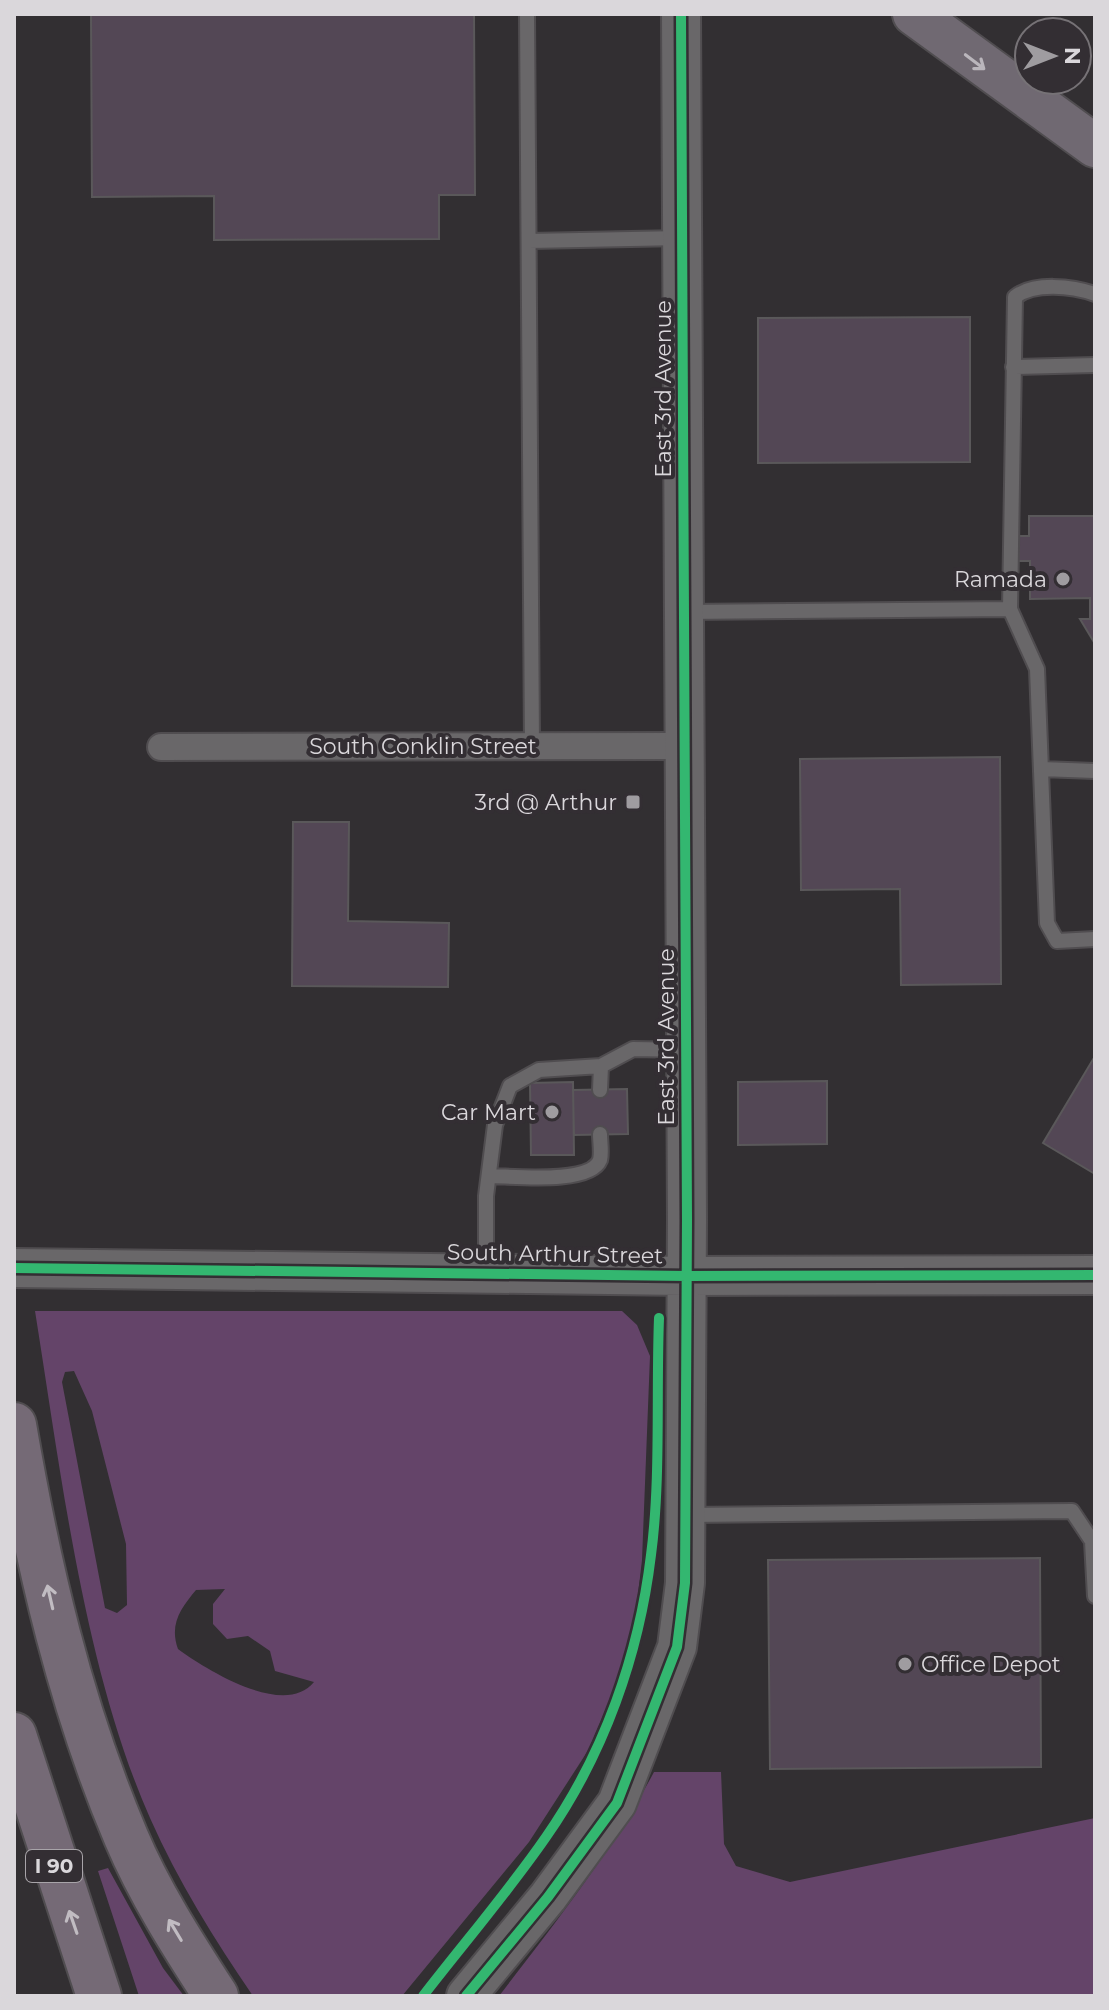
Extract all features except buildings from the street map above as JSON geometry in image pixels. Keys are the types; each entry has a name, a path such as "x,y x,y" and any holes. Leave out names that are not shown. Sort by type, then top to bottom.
{"highway":[{"path":"14,1425 67,1673 127,1839 169,1920 216,1996"},
{"name":"I 90","path":"14,1735 99,1996"}],"main road":[{"name":"East 3rd Avenue","path":"466,1996 548,1897 617,1803 677,1647 685,1583 687,1276 681,14"},
{"path":"924,18 1095,146"},
{"name":"South Arthur Street","path":"14,1268 687,1276 1095,1275"}],"street":[{"name":"South Conklin Street","path":"161,747 685,746"}],"lane":[{"path":"527,14 532,746"},
{"path":"529,241 682,238"},
{"path":"1095,294 1080,289 1026,288 1015,297 1010,609 1037,669 1047,923 1057,941 1095,939"},
{"path":"1013,367 1095,365"},
{"path":"684,612 1010,609"},
{"path":"1041,769 1095,771"},
{"path":"486,1273 489,1176 495,1125 510,1086 539,1070 601,1066 633,1049 686,1050"},
{"path":"600,1090 601,1066"},
{"path":"489,1176 567,1177 592,1171 600,1159 600,1134"},
{"path":"685,1515 1072,1511 1092,1541 1095,1596"}],"shaded area":[{"path":"35,1311 622,1311 637,1325 650,1356 642,1560 635,1620 614,1690 589,1749 529,1842 402,1996 253,1996 172,1864 127,1760 91,1635 65,1503","holes":["74,1371 92,1411 126,1544 127,1605 117,1613 105,1608 62,1382 65,1372","225,1589 213,1604 213,1624 227,1639 248,1636 270,1651 275,1671 314,1682 301,1692 285,1695 266,1693 227,1679 178,1649 176,1624 181,1610 196,1590"]},
{"path":"654,1772 721,1772 724,1844 736,1866 790,1882 1095,1818 1095,1996 499,1996 601,1859"},
{"path":"108,1868 163,1968 184,1996 139,1996 98,1871"}],"cycle path":[{"path":"466,1996 548,1897 617,1803 677,1647 685,1583 687,1219 681,14"},
{"path":"14,1268 687,1276 1095,1275"},
{"path":"423,1996 546,1837 585,1772 616,1702 638,1630 651,1555 657,1467 659,1318"}],"place":[{"name":"Ramada","path":"1063,579"},
{"name":"3rd @ Arthur","path":"633,802"},
{"name":"Car Mart","path":"552,1112"},
{"name":"Office Depot","path":"905,1664"}]}
